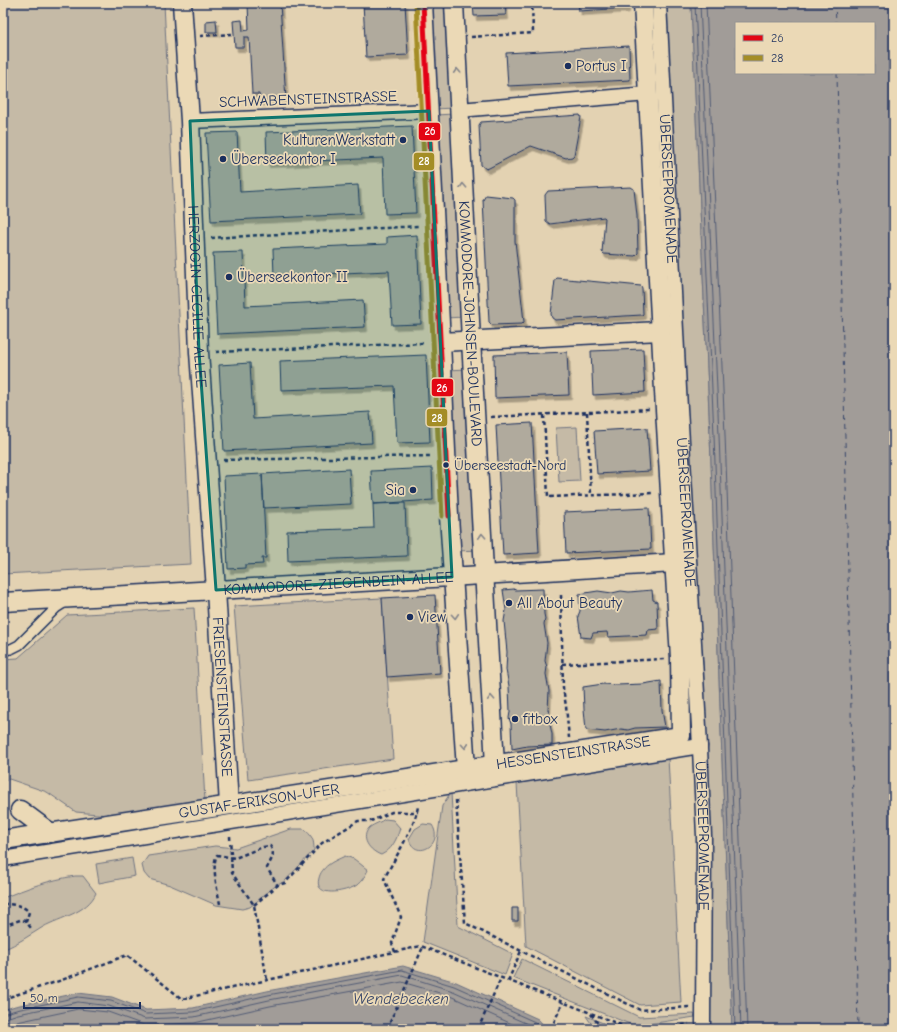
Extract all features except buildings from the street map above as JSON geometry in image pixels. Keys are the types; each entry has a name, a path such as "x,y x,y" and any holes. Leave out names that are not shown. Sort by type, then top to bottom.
{"street":[{"name":"HERZOGIN-CECILIE-ALLEE","path":"182,3 190,121 199,352 216,590"},
{"name":"KOMMODORE-JOHNSEN-BOULEVARD","path":"423,3 452,577 466,769"},
{"name":"KOMMODORE-JOHNSEN-BOULEVARD","path":"454,3 495,765"},
{"name":"ÜBERSEEPROMENADE","path":"643,3 660,331 680,658 681,742"},
{"name":"ÜBERSEEPROMENADE","path":"660,3 680,415 704,836 703,1023"},
{"path":"459,110 648,94"},
{"name":"SCHWABENSTEINSTRASSE","path":"190,121 429,111"},
{"path":"441,342 660,331"},
{"name":"KOMMODORE-ZIEGENBEIN-ALLEE","path":"3,602 674,563"},
{"name":"FRIESENSTEINSTRASSE","path":"216,590 228,805"},
{"path":"3,859 417,792 681,742 700,746"},
{"name":"HESSENSTEINSTRASSE","path":"466,769 681,742"},
{"name":"GUSTAF-ERIKSON-UFER","path":"3,840 466,769"},
{"path":"20,810 51,833"}],"lane":[{"path":"3,650 19,646 56,608 72,598"}],"path":[{"path":"456,38 534,33 532,3"},
{"path":"184,37 234,34"},
{"path":"194,240 435,225"},
{"path":"199,352 441,342"},
{"path":"476,418 665,408"},
{"path":"587,412 591,495"},
{"path":"544,415 548,497 670,492"},
{"path":"207,460 446,456"},
{"path":"561,595 563,688 569,739"},
{"path":"562,664 680,658"},
{"path":"454,785 458,819 465,923 640,1010 702,1006"},
{"path":"395,952 392,943 401,917 384,879 410,831 418,812 417,792"},
{"path":"254,905 278,886 285,883 322,843 358,821 372,821 392,812 418,812"},
{"path":"230,832 232,874 254,905 267,980"},
{"path":"220,904 216,879 216,858 219,854 235,858 263,847 270,846 273,854 267,868 278,886"},
{"path":"3,904 24,907 29,912 26,921"},
{"path":"3,926 20,920 26,921 31,928"},
{"path":"3,999 62,980 127,955 182,998 421,946 631,1029"},
{"path":"387,1029 423,947"},
{"path":"508,980 521,951"},
{"path":"478,1029 501,978"},
{"path":"551,1029 563,1002"},
{"path":"590,1013 602,1029"},
{"path":"654,1029 703,1023"}],"highlighted area":[{"path":"429,111 452,577 216,590 199,352 190,121"}],"shaded area":[{"path":"3,3 164,3 191,564 3,574"},
{"path":"429,3 448,3 454,108 434,109"},
{"path":"665,3 691,3 710,435 732,1029 707,1029"},
{"path":"454,114 465,317 445,318 435,115"},
{"path":"467,369 478,550 458,551 448,370"},
{"path":"577,427 580,481 559,482 556,428"},
{"path":"382,598 393,759 248,780 234,606"},
{"path":"194,608 205,801 119,816 76,812 47,792 9,779 3,781 3,659 18,658 67,615"},
{"path":"668,758 681,1002 640,1005 526,946 517,783"},
{"path":"451,792 458,926 513,954 505,975 423,942 442,806"},
{"path":"385,819 393,820 400,828 394,844 381,855 367,844 366,835 370,827"},
{"path":"423,824 432,825 435,832 435,839 428,848 422,850 412,846 409,839 415,829"},
{"path":"291,829 304,829 307,831 313,840 314,850 285,881 274,887 250,907 242,909 216,905 170,885 149,879 144,873 142,865 148,856 215,846 236,848"},
{"path":"345,856 354,859 368,870 363,878 357,885 346,890 332,892 321,889 318,885 322,871 334,861"},
{"path":"132,858 135,876 99,883 96,864"},
{"path":"75,876 83,876 96,893 92,900 73,914 50,923 3,950 3,898 38,885"},
{"path":"522,959 639,1017 694,1014 695,1017 635,1026 513,978"},
{"path":"586,1016 618,1029 595,1029"}],"water":[{"path":"691,3 894,3 894,1029 732,1029 710,435"},
{"name":"Wendebecken","path":"403,966 456,982 538,1019 547,1029 3,1029 3,1010 15,1006 78,993 112,997 146,1010 193,1008 267,991"}],"ferry route":[{"path":"835,3 836,22"},
{"path":"837,74 858,1029"}],"transit line":[{"name":"28","path":"416,3 442,516"},
{"name":"26","path":"423,3 449,516"}],"place":[{"name":"Portus I","path":"568,66"},
{"name":"KulturenWerkstatt","path":"403,140"},
{"name":"Überseekontor I","path":"223,159"},
{"name":"Überseekontor II","path":"229,277"},
{"name":"Überseestadt-Nord","path":"446,465"},
{"name":"Sia","path":"413,490"},
{"name":"All About Beauty","path":"509,603"},
{"name":"View","path":"410,617"},
{"name":"fitbox","path":"515,719"}]}
